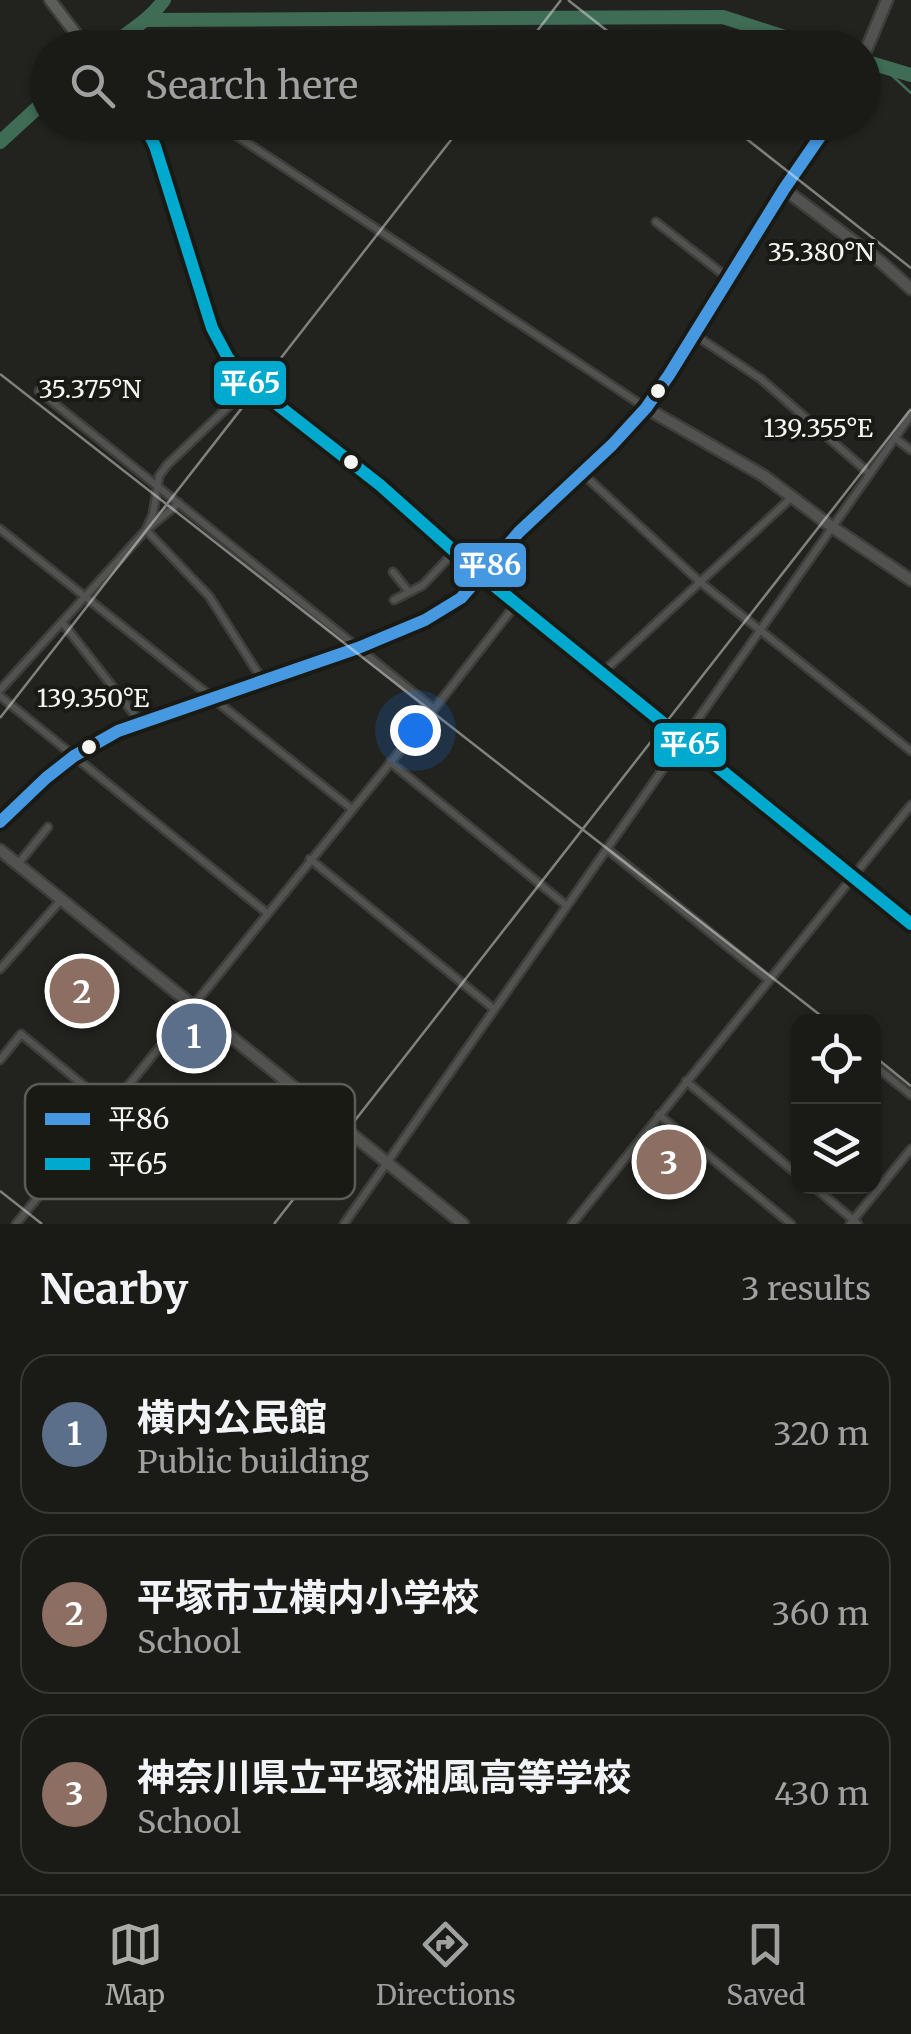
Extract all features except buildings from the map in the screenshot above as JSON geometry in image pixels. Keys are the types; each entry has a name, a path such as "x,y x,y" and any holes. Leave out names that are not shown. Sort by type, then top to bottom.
{"main road":[{"path":"50,0 73,30"},
{"path":"152,140 218,344 233,366 380,485 482,576 911,924"}],"street":[{"path":"874,30 888,0"},
{"path":"243,140 646,408 764,476 832,528 911,580"},
{"path":"0,822 46,778 107,736 358,648 448,608 646,408 818,140"},
{"path":"784,189 911,289"},
{"path":"656,222 728,278"},
{"path":"694,334 761,379 870,474"},
{"path":"146,530 154,514 159,476 252,384"},
{"path":"40,391 434,709"},
{"path":"344,1224 911,415"},
{"path":"895,438 911,450"},
{"path":"582,472 700,582 911,751"},
{"path":"602,673 792,496"},
{"path":"179,503 146,530 0,693 267,914"},
{"path":"0,529 352,809"},
{"path":"146,530 209,596 264,682"},
{"path":"394,600 423,585 454,552"},
{"path":"393,572 409,592"},
{"path":"129,1084 516,603"},
{"path":"62,622 142,724"},
{"path":"390,762 567,906"},
{"path":"572,1224 911,804"},
{"path":"18,865 48,827"},
{"path":"606,849 769,980"},
{"path":"0,850 288,1084"},
{"path":"310,860 494,1009"},
{"path":"0,969 60,900"},
{"path":"0,1060 3,1048 21,1034 82,1084"},
{"path":"881,1070 911,1095"},
{"path":"686,1081 791,1169"},
{"path":"659,1115 791,1224"},
{"path":"355,1138 464,1224"},
{"path":"821,1194 854,1223 911,1149"},
{"path":"16,1224 36,1199"}],"waterway":[{"path":"132,30 164,0"},
{"path":"146,20 723,17 763,30"},
{"path":"881,66 911,75"},
{"path":"884,68 911,93"},
{"path":"0,142 30,114"}],"transit line":[{"name":"平65","path":"152,140 212,328 228,358 251,384 380,485 482,576 911,924"},
{"name":"平86","path":"0,822 74,756 118,731 358,648 425,620 461,598 519,532 646,408 818,140"}],"place":[{"name":"平塚市立横内小学校","path":"82,991"},
{"name":"横内公民館","path":"194,1036"},
{"name":"神奈川県立平塚湘風高等学校","path":"669,1162"}]}
